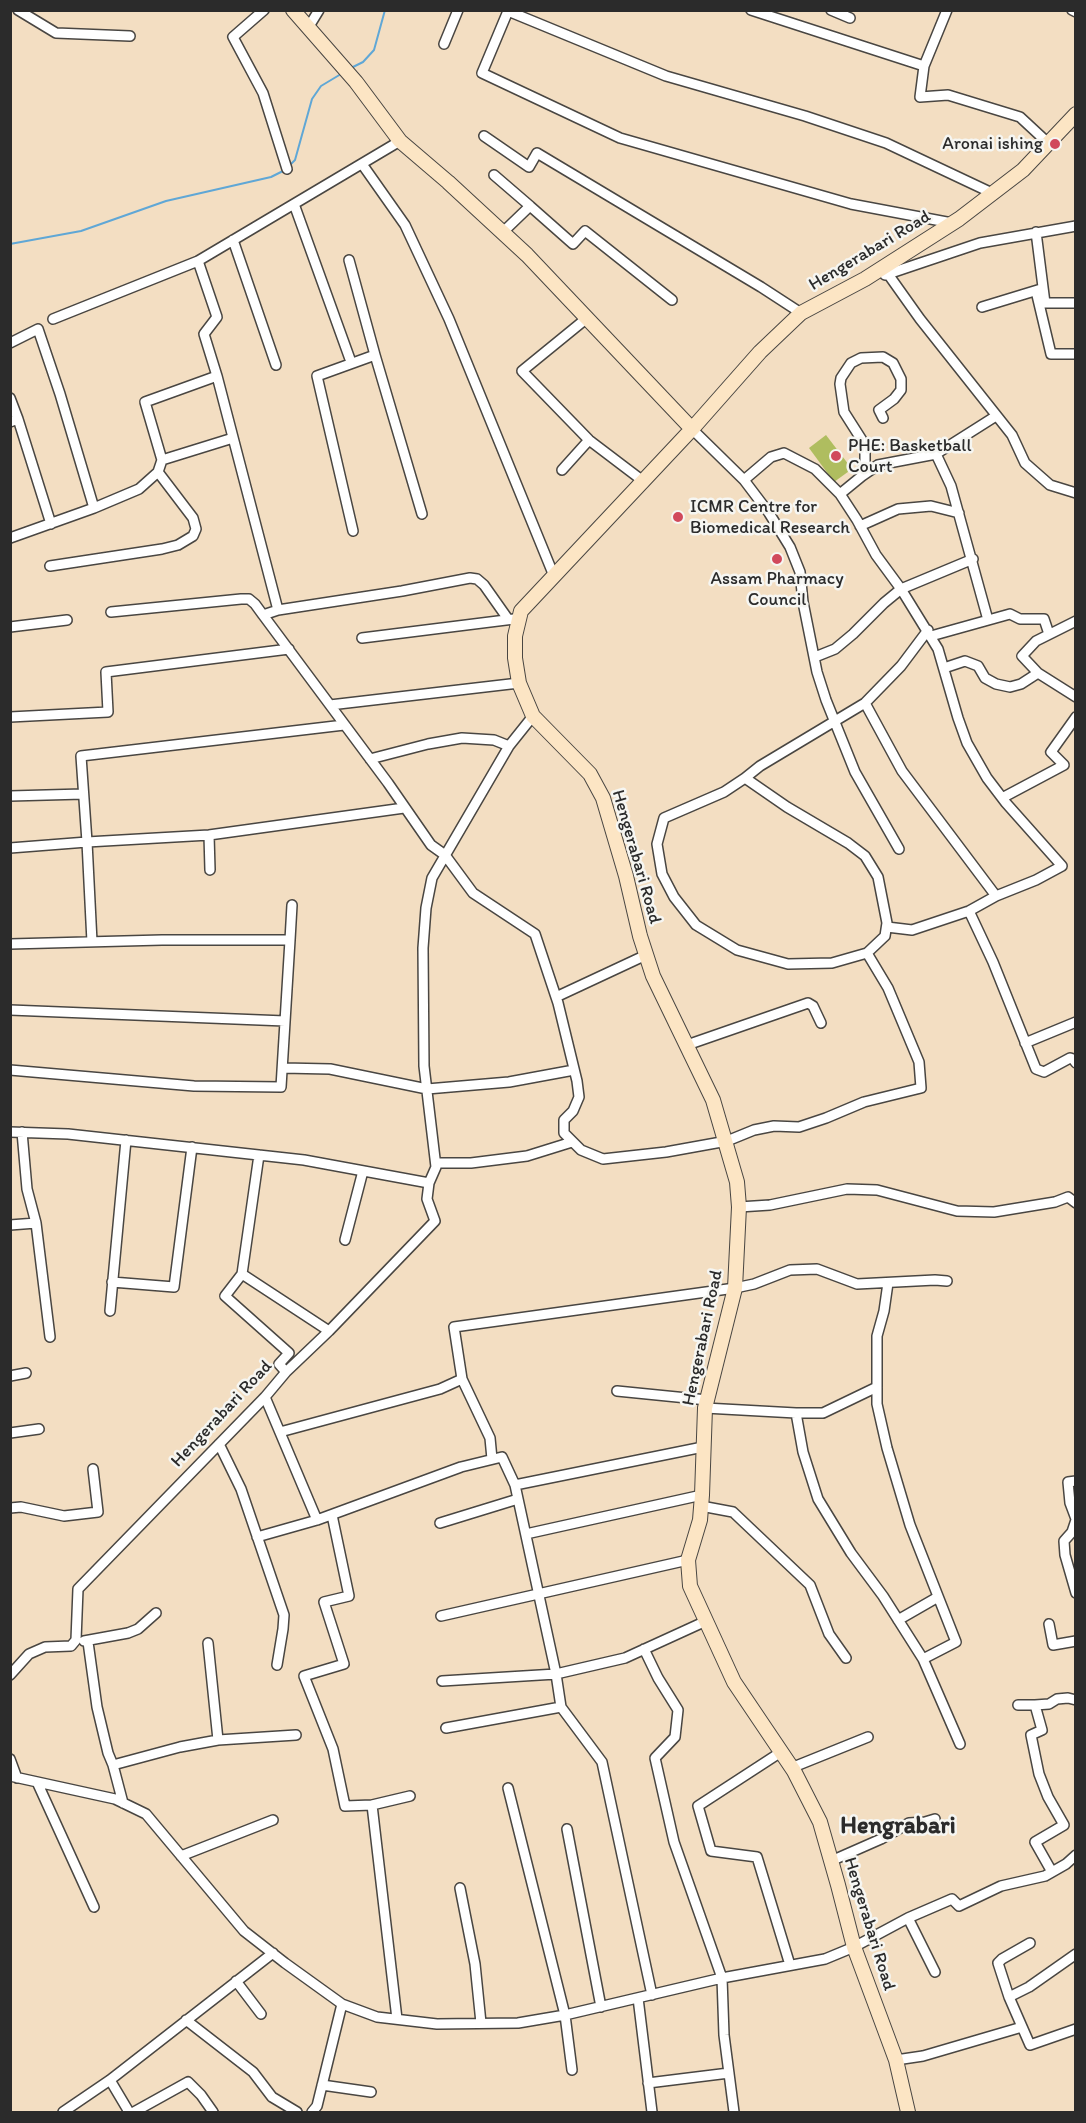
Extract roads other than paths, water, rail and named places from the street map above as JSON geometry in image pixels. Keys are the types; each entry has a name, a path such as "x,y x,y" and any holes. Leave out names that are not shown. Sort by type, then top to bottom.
{"main road":[{"path":"293,10 356,82 400,141 527,255 692,429"},
{"name":"Hengerabari Road","path":"908,2112 896,2060 854,1947 820,1822 792,1767 734,1682 690,1586 688,1560 700,1520 706,1404 735,1288 738,1182 713,1100 653,976 603,798 590,774 533,716 519,683 515,658 514,619 692,429 760,352 801,313 864,279 952,223 1023,170 1076,114"}],"street":[{"path":"18,10 56,33 130,36"},
{"path":"264,10 232,37 263,93 288,169"},
{"path":"308,28 319,10"},
{"path":"444,44 458,10"},
{"path":"751,10 924,66"},
{"path":"831,10 850,18"},
{"path":"947,10 924,66 920,97 948,95 1020,117 1048,143"},
{"path":"952,223 851,204 620,138 482,73 507,11 666,76 806,116 886,143 992,193"},
{"path":"484,136 529,167 537,153 761,286 801,313"},
{"path":"53,320 198,261 400,141"},
{"path":"362,164 405,225 448,319 554,576"},
{"path":"494,175 573,244 585,231 672,300"},
{"path":"294,204 351,362"},
{"path":"503,232 530,206"},
{"path":"864,279 888,274 980,243 1076,226"},
{"path":"1036,232 1040,290 1051,354 1075,354"},
{"path":"233,240 276,365"},
{"path":"349,260 422,514"},
{"path":"198,261 217,317 204,334 278,610"},
{"path":"888,274 920,319 1012,435 1025,464 1050,485 1076,492"},
{"path":"1040,290 1045,303 1076,303"},
{"path":"982,307 1040,290"},
{"path":"586,318 522,371 589,440 643,481"},
{"path":"10,343 38,329 94,508"},
{"path":"353,531 317,376 375,355"},
{"path":"862,476 865,445 844,412 840,384 841,378 851,363 861,358 883,357 892,363 901,380 901,390 894,399 879,410 883,418"},
{"path":"10,538 139,489 158,472 162,460 145,402 217,376"},
{"path":"10,398 14,421 51,524"},
{"path":"840,495 878,465 936,454 996,416"},
{"path":"692,429 744,480 790,547 800,572 803,602 817,672 835,723 855,772 899,849"},
{"path":"162,460 233,438"},
{"path":"562,470 589,440"},
{"path":"744,480 771,457 784,453 815,469 840,495 938,650 958,718 968,743 987,778 1062,866 969,911 912,930 887,927"},
{"path":"936,454 951,486 988,620"},
{"path":"50,566 162,549 178,545 193,536 196,529 193,518 158,472"},
{"path":"860,526 897,509 931,506 959,513"},
{"path":"815,657 835,649 901,589 937,572 973,559"},
{"path":"263,615 278,610 470,578 477,579 484,585 514,619"},
{"path":"111,612 241,599 249,599 255,604 431,845 445,855 473,893 535,934 556,998 579,1097 573,1111 564,1120 564,1133 581,1150 603,1159 666,1152 727,1141 754,1130 774,1126 799,1127 864,1102 921,1088 919,1062 888,988 867,952"},
{"path":"745,778 865,856 878,878 883,894 887,927 885,936 867,952 832,963 788,964 737,950 696,925 674,897 662,874 657,844 664,818 724,792 760,766 865,703 929,633 1010,614 1020,619 1044,619 1049,634"},
{"path":"362,638 514,619"},
{"path":"10,627 67,620"},
{"path":"1076,621 1036,641 1022,656 1038,673 1076,697"},
{"path":"10,717 108,712 106,672 288,650"},
{"path":"944,668 965,661 978,666 986,678 996,684 1010,687 1021,684 1038,673"},
{"path":"330,705 519,683"},
{"path":"865,703 902,771 996,896"},
{"name":"Hengerabari Road","path":"76,1640 78,1589 265,1397 286,1372 329,1331 435,1221 427,1199 429,1183 436,1163 424,1066 423,960 426,908 432,878 509,746 533,716"},
{"path":"1002,798 1064,765 1051,752 1076,717"},
{"path":"92,942 81,756 344,725"},
{"path":"370,759 462,738 494,740 509,746"},
{"path":"10,796 83,794"},
{"path":"10,848 208,835 404,808"},
{"path":"208,835 210,870"},
{"path":"10,1070 194,1086 281,1087 292,905"},
{"path":"969,911 993,962 1036,1069 1044,1072 1066,1058 1073,1059 1076,1063"},
{"path":"10,944 162,940 290,940"},
{"path":"556,998 646,955"},
{"path":"687,1045 808,1003 813,1006 821,1023"},
{"path":"10,1010 285,1021"},
{"path":"1025,1043 1076,1022"},
{"path":"283,1068 330,1070 427,1089 509,1082 574,1070"},
{"path":"10,1132 68,1134 304,1160 429,1183"},
{"path":"22,1132 27,1189 36,1223 51,1337"},
{"path":"110,1311 126,1140"},
{"path":"436,1163 471,1163 527,1156 572,1142"},
{"path":"112,1282 174,1287 192,1148"},
{"path":"259,1155 242,1274 225,1296 289,1353 279,1364 286,1372"},
{"path":"345,1240 363,1171"},
{"path":"739,1207 770,1205 847,1189 877,1190 957,1211 994,1212 1040,1203 1072,1200 1076,1189"},
{"path":"10,1225 36,1223"},
{"path":"492,1459 490,1438 462,1379 454,1327 735,1288 754,1284 790,1270 817,1269 857,1284 947,1281"},
{"path":"242,1274 329,1331"},
{"path":"888,1283 877,1336 877,1404 887,1448 910,1525 956,1642 923,1659"},
{"path":"10,1376 26,1373"},
{"path":"280,1432 440,1389 462,1379"},
{"path":"617,1391 706,1404 796,1413 823,1413 877,1387"},
{"path":"265,1397 317,1520"},
{"path":"796,1413 803,1452 819,1499 851,1553 923,1659 960,1744"},
{"path":"10,1434 39,1429"},
{"path":"219,1444 241,1490 284,1615 284,1629 277,1665"},
{"path":"515,1485 703,1447"},
{"path":"257,1537 332,1515 461,1467 502,1457 515,1485 561,1707 602,1762 652,1995"},
{"path":"10,1509 21,1507 64,1516 98,1512 93,1469"},
{"path":"1076,1481 1068,1482 1070,1503 1076,1519 1072,1532 1064,1541 1065,1555 1072,1562 1076,1593"},
{"path":"440,1523 518,1499"},
{"path":"526,1534 701,1501 733,1512 810,1585 829,1634 846,1658"},
{"path":"332,1515 349,1596 324,1602 344,1664 304,1676 333,1749 345,1806 372,1805 410,1796"},
{"path":"441,1616 688,1560"},
{"path":"898,1620 938,1597"},
{"path":"10,1675 29,1654 45,1647 71,1646 76,1640 88,1642 129,1633 138,1629 156,1613"},
{"path":"442,1681 556,1674 625,1658 706,1621"},
{"path":"1049,1624 1053,1645 1076,1641"},
{"path":"88,1642 97,1707 123,1803"},
{"path":"208,1643 218,1740"},
{"path":"644,1649 658,1678 678,1710 675,1737 655,1758 674,1842 722,1978 724,2035 734,2112"},
{"path":"1018,1705 1049,1704 1057,1699 1068,1698 1076,1700"},
{"path":"1035,1705 1042,1730 1031,1735 1039,1774 1048,1797 1064,1825 1035,1842 1052,1872"},
{"path":"446,1728 561,1707"},
{"path":"113,1765 180,1747 218,1740 296,1735"},
{"path":"792,1767 868,1737"},
{"path":"781,1752 698,1806 711,1851 757,1857 790,1965"},
{"path":"10,1760 14,1777 123,1803 146,1814 244,1931 342,2004 377,2017 437,2024 518,2023 565,2015 722,1978 825,1959 952,1899 959,1906 1001,1886 1045,1876 1076,1855"},
{"path":"37,1782 94,1907"},
{"path":"508,1788 565,2015 572,2070"},
{"path":"372,1805 397,2019"},
{"path":"831,1861 881,1839 909,1823 935,1819"},
{"path":"181,1856 273,1820"},
{"path":"567,1829 601,2007"},
{"path":"460,1888 475,1964 481,2024"},
{"path":"908,1918 935,1972"},
{"path":"1030,1943 998,1963 1030,2045 1076,2029"},
{"path":"63,2112 110,2080 273,1953"},
{"path":"1010,1997 1029,1987 1076,1954"},
{"path":"236,1981 261,2014"},
{"path":"639,1998 652,2112"},
{"path":"312,2112 322,2085 342,2004"},
{"path":"186,2020 253,2072 272,2097 297,2112"},
{"path":"896,2060 923,2056 1022,2027"},
{"path":"648,2083 729,2073"},
{"path":"110,2080 131,2112 188,2082 213,2112"},
{"path":"322,2085 371,2092"}],"waterway":[{"path":"351,68 363,62 374,50 385,10"},
{"path":"289,166 295,160 312,99 321,86 341,74"},
{"path":"10,244 81,231 166,201 271,177 285,170"}],"place":[{"name":"Aronai ishing","path":"1055,144"},
{"name":"PHE: Basketball Court","path":"836,456"},
{"name":"ICMR Centre for Biomedical Research","path":"678,517"},
{"name":"Assam Pharmacy Council","path":"777,559"}],"district":[{"name":"Hengrabari","path":"898,1827"}]}
